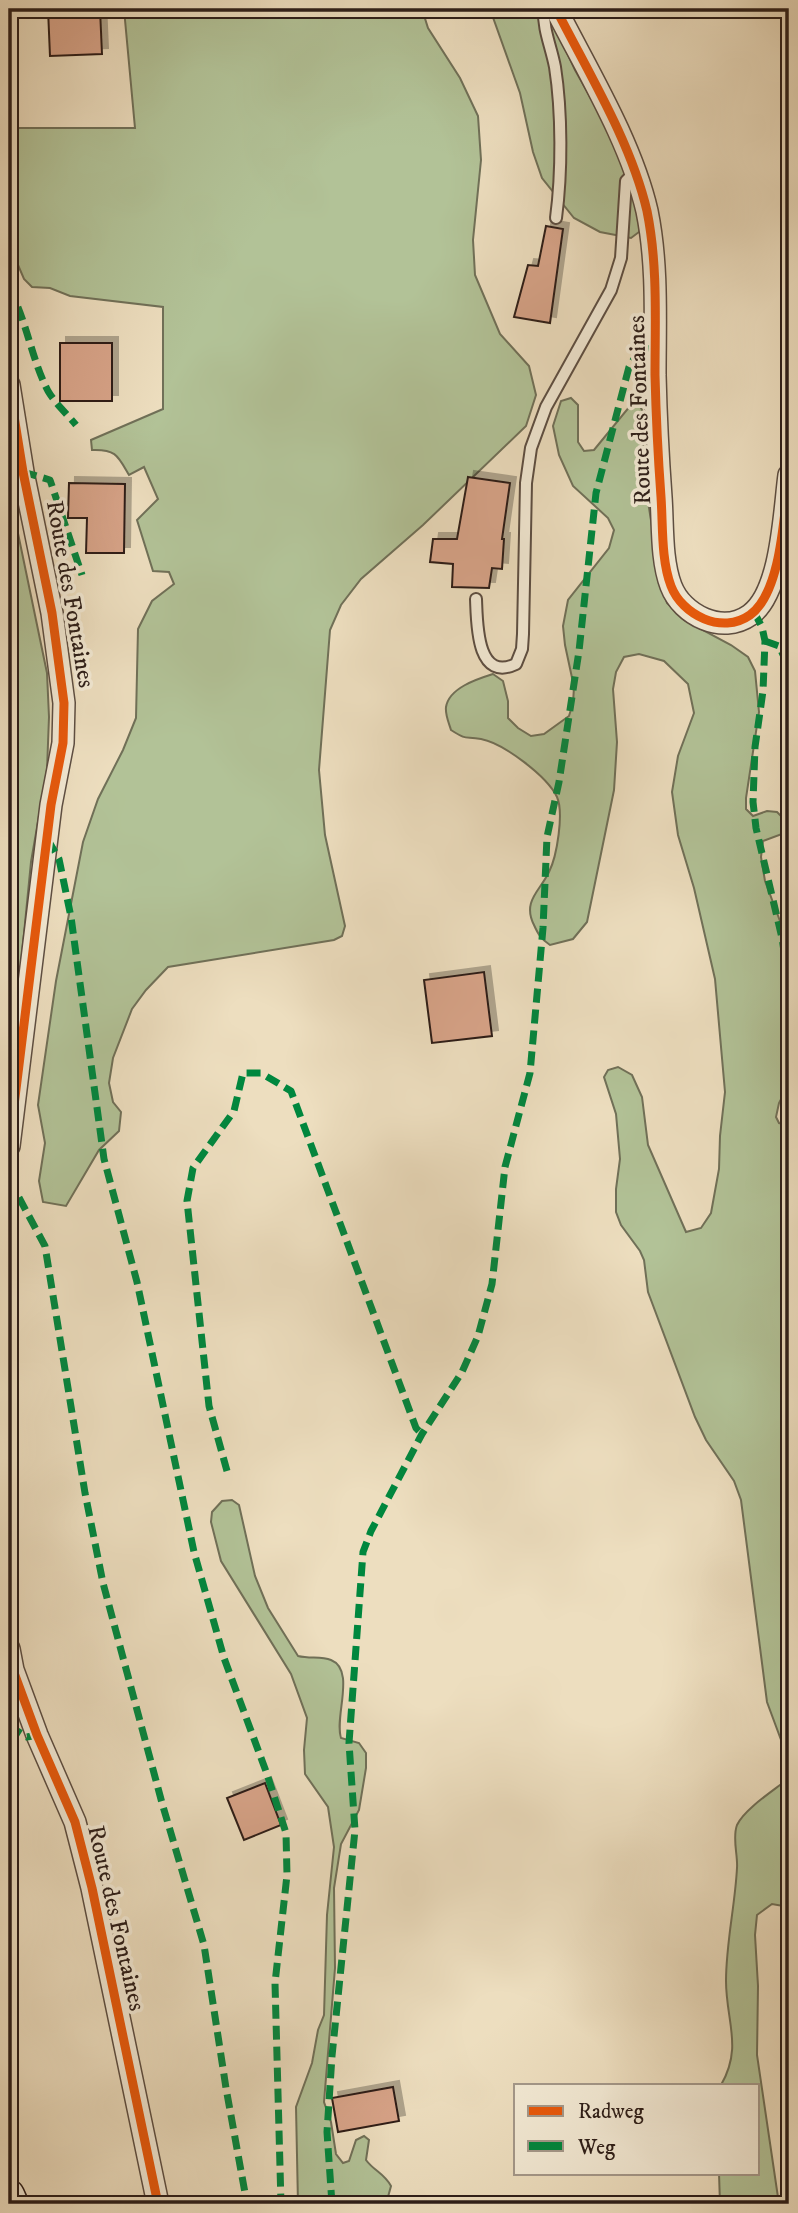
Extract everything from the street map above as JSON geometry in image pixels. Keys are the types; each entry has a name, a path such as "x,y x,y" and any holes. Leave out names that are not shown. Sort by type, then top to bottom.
{"main road":[{"path":"9,2195 13,2204"}],"street":[{"name":"Route des Fontaines","path":"556,9 607,108 647,212 653,257 657,442 667,561 672,587 690,612 706,620 727,622 745,618 758,607 776,568 789,475"},
{"name":"Route des Fontaines","path":"9,385 23,472 52,613 64,703 63,743 51,805 9,1146"},
{"name":"Route des Fontaines","path":"9,1649 13,1670 37,1735 75,1822 95,1901 158,2204"}],"lane":[{"path":"544,9 543,24 558,91 560,190 556,218"},
{"path":"476,599 480,645 485,657 499,667 509,668 516,664 522,642 526,483 531,448 546,407 611,290 621,258 626,181 634,173"}],"green space":[{"path":"124,9 422,9 428,28 460,78 478,116 481,160 473,240 475,275 500,334 529,366 536,395 526,426 423,525 361,579 341,605 330,630 319,770 325,835 345,926 342,936 334,940 168,967 132,1009 113,1058 109,1083 113,1102 121,1112 119,1131 99,1150 66,1206 43,1202 39,1181 45,1143 38,1105 56,981 83,842 98,799 136,718 138,629 152,601 174,584 169,572 153,571 137,520 158,499 144,467 129,475 111,452 92,450 91,440 163,409 163,307 70,296 50,288 32,287 24,279 18,265 13,128 135,128"},
{"path":"490,9 547,9 575,70 619,148 643,221 639,232 631,238 600,232 574,218 542,178 533,152 520,93"},
{"path":"571,398 578,405 578,442 584,451 594,450 630,406 640,406 645,416 642,464 661,583 667,603 684,620 748,657 755,671 759,712 746,809 753,816 767,811 777,812 786,821 782,834 763,841 761,857 765,881 789,945 789,1084 779,1103 776,1117 779,1123 789,1125 789,1907 772,1904 757,1915 755,1935 758,1986 757,2055 779,2204 720,2204 719,2174 760,2174 760,2084 722,2084 728,2071 732,2046 726,1981 727,1953 737,1868 737,1825 745,1813 784,1782 787,1756 767,1702 741,1500 734,1481 706,1440 695,1417 648,1292 644,1260 621,1225 616,1212 620,1159 616,1114 604,1077 608,1070 618,1067 632,1075 642,1097 648,1145 686,1232 701,1228 711,1213 719,1169 725,1092 715,979 694,888 678,835 672,792 678,756 694,713 688,684 664,661 639,654 624,657 616,672 613,689 617,742 614,790 587,922 573,939 550,945 537,931 530,909 555,856 560,824 557,797 534,770 501,747 481,739 463,737 451,730 446,713 448,700 458,690 493,674 503,681 508,701 508,718 531,736 544,734 569,716 574,687 563,626 568,600 609,548 614,530 608,518 573,486 559,455 553,426 561,401"},
{"path":"9,502 14,514 47,673 49,717 47,770 31,862 9,1087"},
{"path":"232,1500 239,1505 255,1576 268,1608 298,1656 327,1659 338,1665 343,1684 341,1738 359,1743 366,1753 359,1810 341,1844 334,1888 335,1968 324,2102 331,2122 336,2154 343,2163 349,2161 356,2140 364,2136 369,2140 366,2160 391,2186 386,2204 298,2204 296,2107 312,2063 318,2030 324,2015 327,1915 334,1847 328,1807 305,1774 307,1718 291,1674 221,1561 211,1522 212,1512 222,1501"}],"building":[{"path":"48,9 100,9 102,54 50,56"},
{"path":"546,226 563,229 550,323 514,317 528,265 538,266"},
{"path":"60,343 112,343 112,401 60,401"},
{"path":"468,477 510,483 502,539 502,569 492,568 489,588 452,587 453,564 430,562 433,539 457,539"},
{"path":"69,483 125,484 124,553 86,553 87,518 68,518"},
{"path":"484,972 492,1036 432,1043 424,980"},
{"path":"265,1783 281,1825 244,1840 227,1798"},
{"path":"393,2087 399,2121 338,2132 332,2098"}],"marked path":[{"path":"9,288 48,391 76,425"},
{"path":"332,2204 327,2132 355,1830 349,1743 363,1552 371,1531 422,1434 462,1372 478,1336 492,1284 505,1167 530,1073 543,928 547,837 559,782 579,651 596,493 629,367 638,352 655,347"},
{"path":"23,472 50,480 82,575"},
{"path":"754,612 762,627 765,641 753,802 756,828 782,938 789,1004"},
{"path":"765,641 779,646 789,678"},
{"path":"48,840 59,859 71,917 104,1159 137,1282 194,1552 224,1658 286,1833 287,1875 275,1983 281,2204"},
{"path":"227,1471 209,1406 187,1201 193,1168 234,1111 243,1073 261,1073 291,1091 416,1428 422,1434"},
{"path":"9,1179 45,1246 85,1493 103,1583 162,1803 204,1945 247,2204"},
{"path":"9,1726 27,1737 37,1735"}],"cycle path":[{"path":"556,9 620,133 647,211 654,272 656,406 664,554 671,586 684,606 693,613 704,619 727,623 750,615 761,604 769,589 780,550 789,475"},
{"path":"9,385 23,472 52,613 64,703 63,743 51,805 9,1146"},
{"path":"9,1649 13,1670 37,1735 75,1822 92,1888 158,2204"}]}
